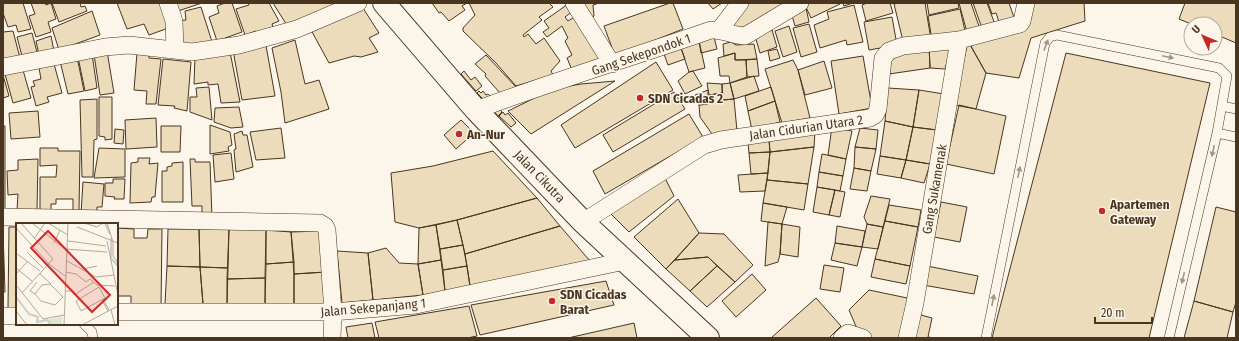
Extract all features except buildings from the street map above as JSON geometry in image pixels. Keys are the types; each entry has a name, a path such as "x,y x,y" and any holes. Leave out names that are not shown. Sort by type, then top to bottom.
{"main road":[{"name":"Jalan Cikutra","path":"384,3 476,110 583,222 708,338"}],"street":[{"path":"168,3 174,21 175,50"},
{"path":"3,67 54,56 129,45 192,52 239,45 297,29 358,3"},
{"path":"574,3 612,64"},
{"path":"740,3 720,29 738,36 745,36 800,3"},
{"name":"Jalan Cidurian Utara 2","path":"583,222 704,145 728,139 870,118 875,115 878,109 883,58 889,51 903,46 959,40 1020,24 1026,3"},
{"name":"Gang Sekepondok 1","path":"476,110 541,86 612,64 711,30 720,29"},
{"name":"Gang Sukamenak","path":"907,338 915,304 959,40"},
{"path":"3,217 320,223 325,226 327,230 333,312 332,338"},
{"name":"Jalan Sekepanjang 1","path":"118,312 333,312 416,305 625,261"},
{"path":"3,316 16,316"},
{"path":"842,338 848,333 863,338"}],"lane":[{"path":"986,338 1045,43 1048,39 1057,35 1219,68 1227,76 1217,132 1169,338"},
{"path":"1222,106 1236,109"},
{"path":"1217,132 1236,136"},
{"path":"85,325 92,332 93,338"}],"place":[{"name":"SDN Cicadas 2","path":"640,98"},
{"name":"An-Nur","path":"459,134"},
{"name":"Apartemen Gateway","path":"1102,211"},
{"name":"SDN Cicadas Barat","path":"552,301"}]}
